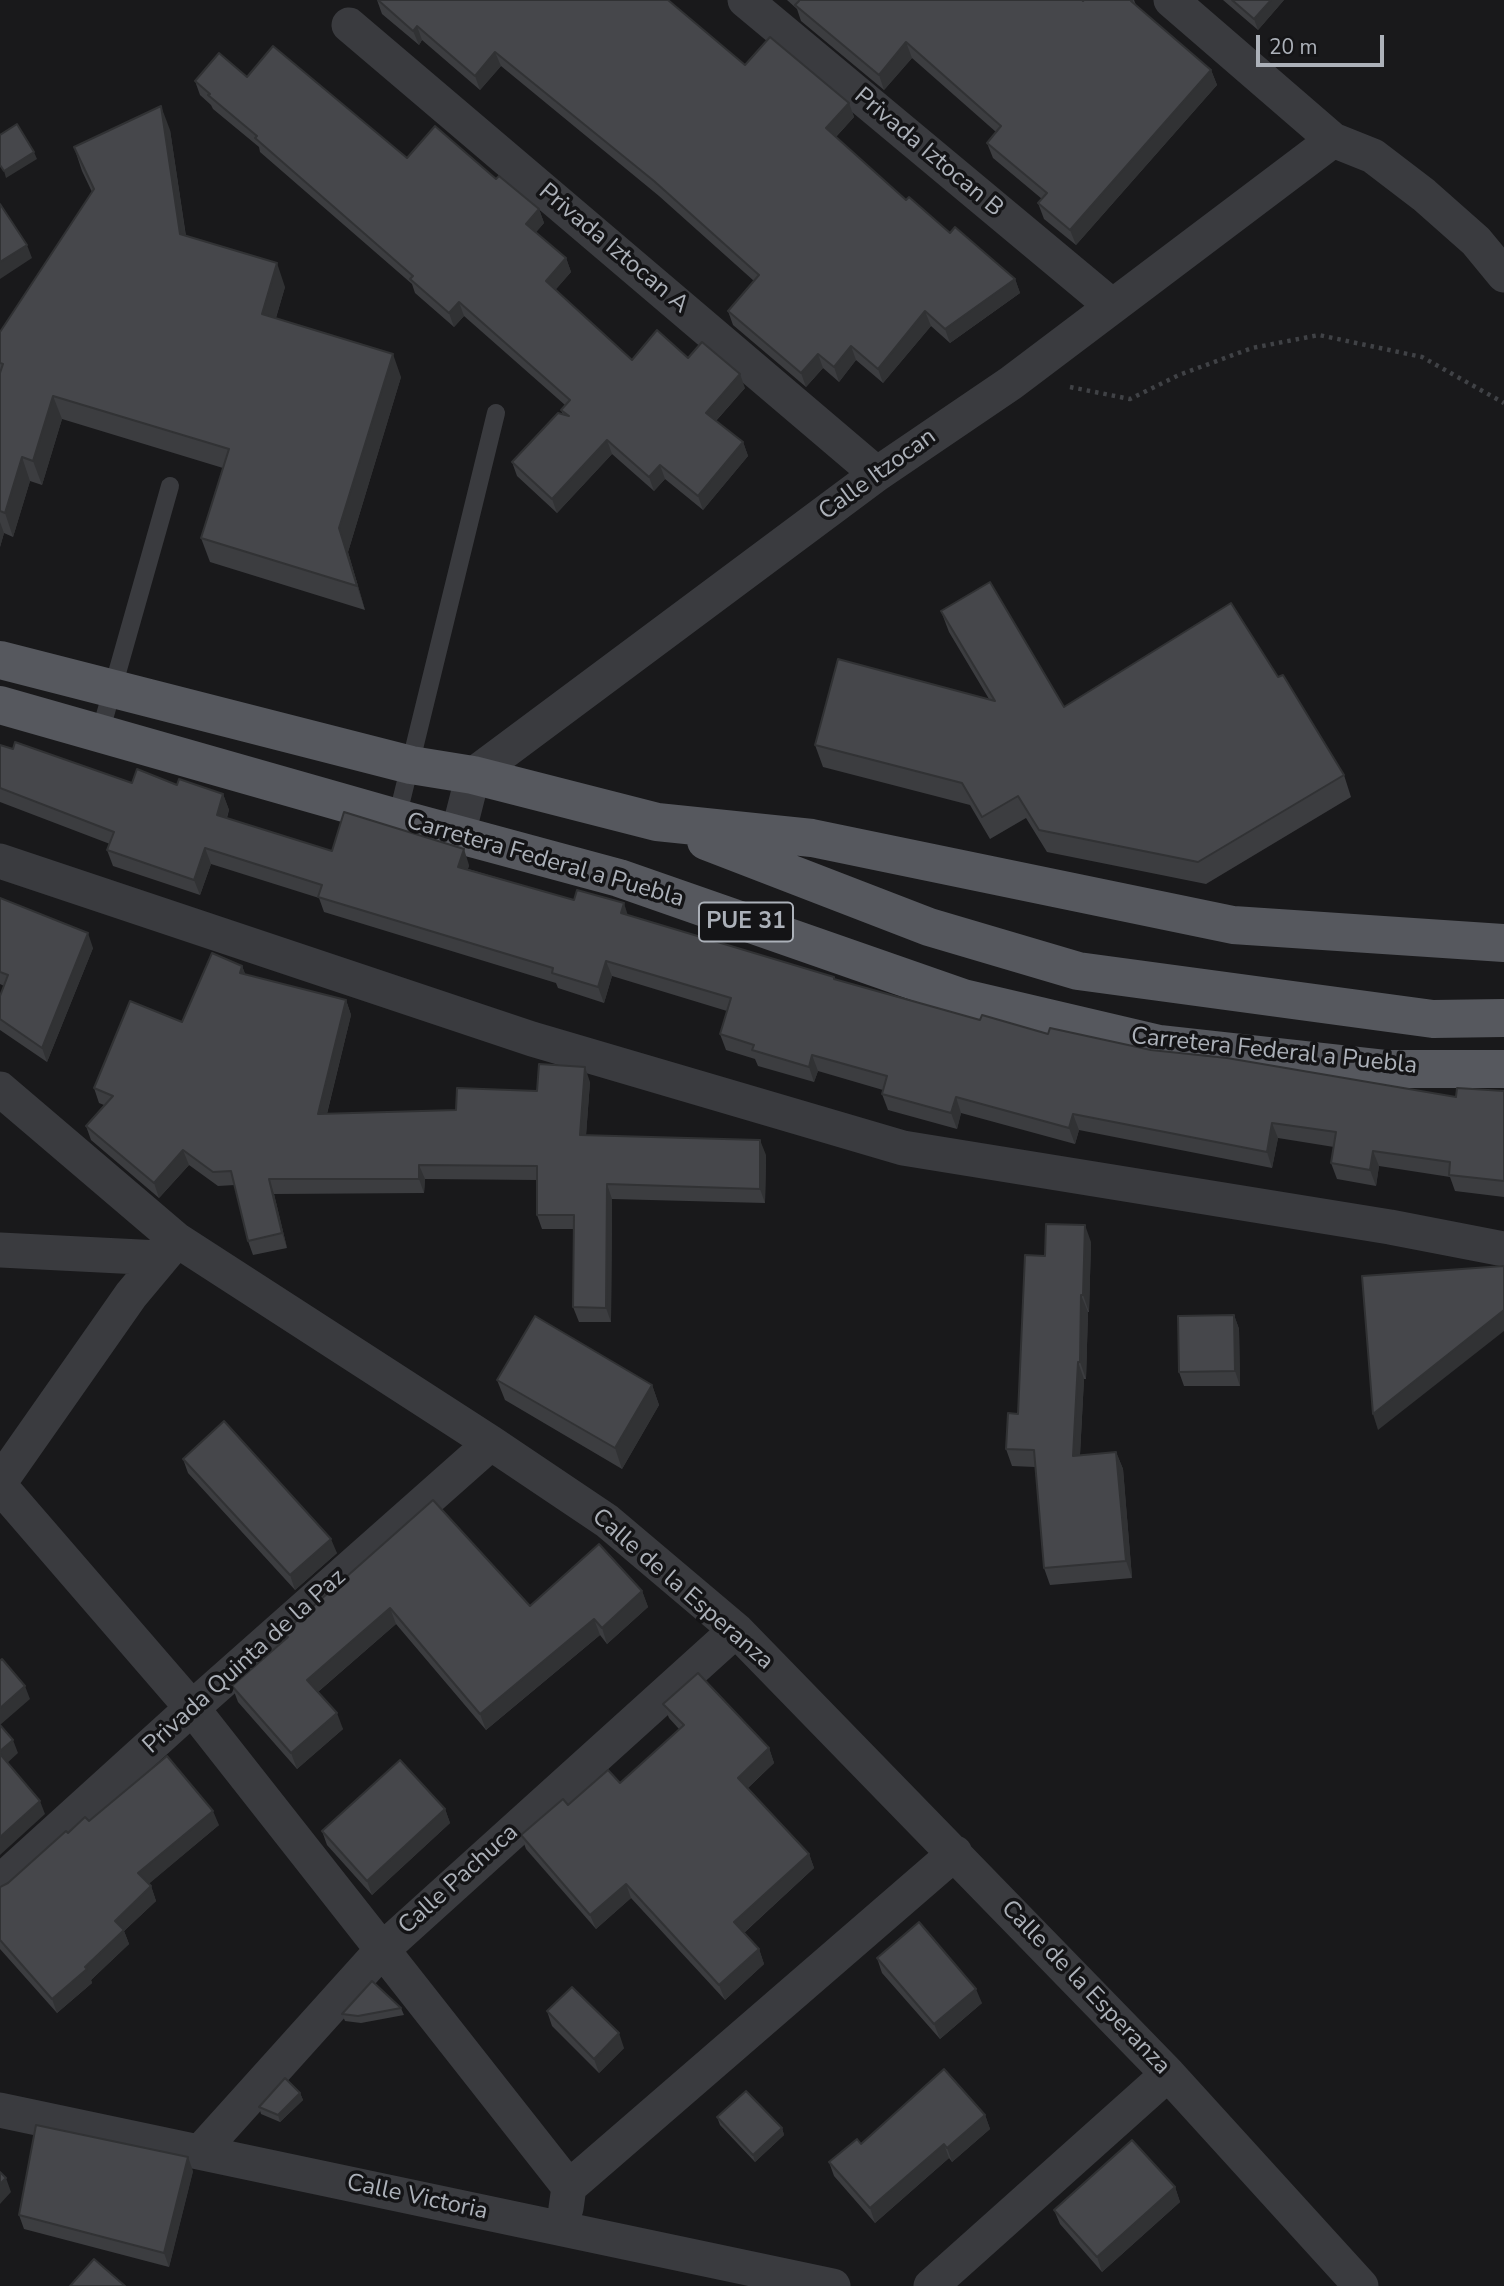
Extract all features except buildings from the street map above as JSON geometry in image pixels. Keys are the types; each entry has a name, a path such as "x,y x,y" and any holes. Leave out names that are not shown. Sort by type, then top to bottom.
{"main road":[{"path":"0,660 411,765 473,775 657,822 929,927 1078,971 1433,1019 1504,1018"},
{"name":"Carretera Federal a Puebla","path":"0,705 619,878 963,998 1159,1044 1385,1069 1504,1069"},
{"path":"657,822 812,838 1233,925 1504,943"}],"street":[{"name":"Privada Iztocan B","path":"745,0 1112,306"},
{"path":"1171,0 1333,140 1373,156 1424,195 1476,241 1504,275"},
{"name":"Privada Iztocan A","path":"349,25 877,474"},
{"name":"Calle Itzocan","path":"473,775 877,474 1011,383 1333,140"},
{"path":"458,834 473,775"},
{"path":"0,861 532,1039 903,1147 1377,1224 1504,1249"},
{"name":"Calle de la Esperanza","path":"0,1089 168,1249 491,1443 607,1521 736,1630 1168,2074 1361,2286"},
{"path":"0,1250 168,1249"},
{"path":"168,1249 131,1295 0,1484 192,1708 569,2187"},
{"name":"Privada Quinta de la Paz","path":"0,1882 491,1443"},
{"name":"Calle Pachuca","path":"201,2151 383,1949 736,1630"},
{"path":"562,2230 569,2187 955,1853"},
{"path":"931,2286 1168,2074"},
{"name":"Calle Victoria","path":"0,2110 833,2286"}],"lane":[{"path":"397,818 496,413"},
{"path":"100,733 170,486"}],"path":[{"path":"1011,383 1075,388 1130,399 1179,375 1252,348 1319,335 1422,357 1504,404"}]}
